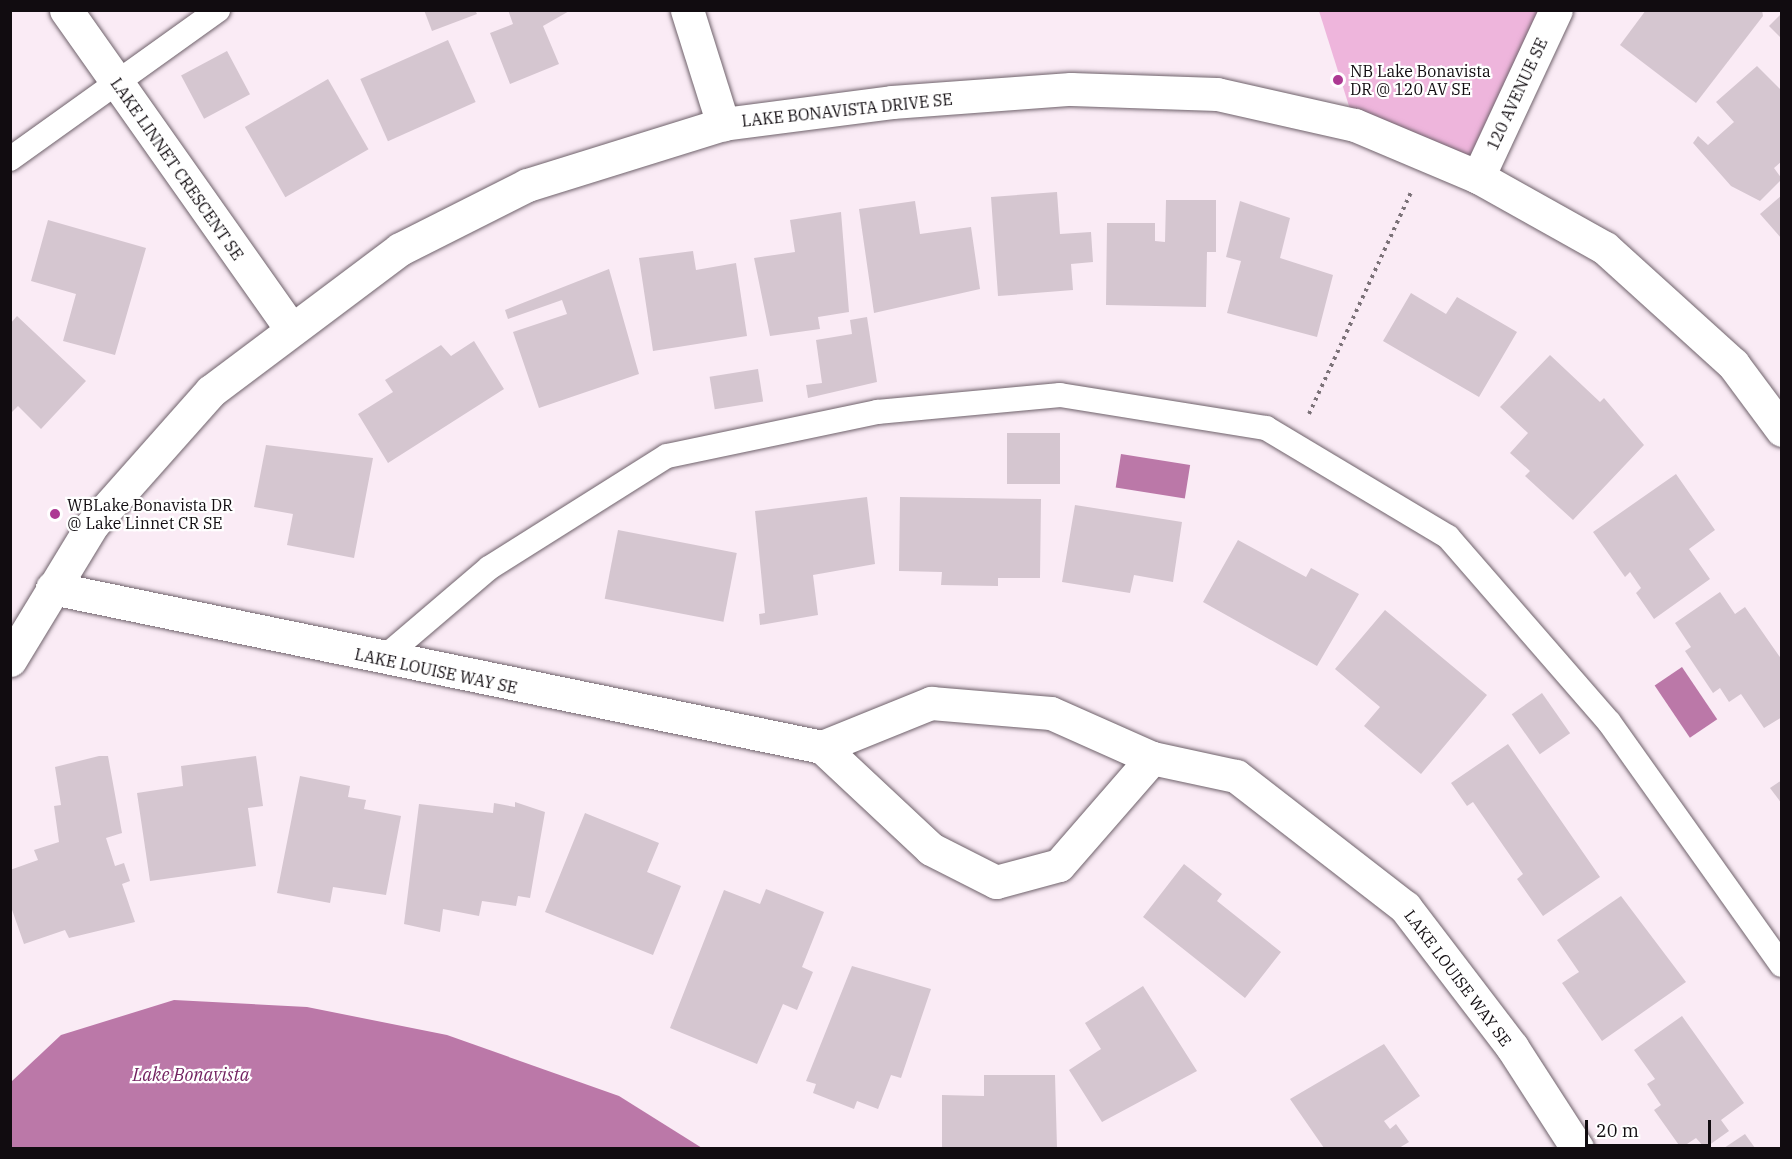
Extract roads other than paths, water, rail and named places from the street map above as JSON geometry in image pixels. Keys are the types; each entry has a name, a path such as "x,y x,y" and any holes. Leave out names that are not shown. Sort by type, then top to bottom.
{"street":[{"name":"LAKE LINNET CRESCENT SE","path":"66,10 290,327"},
{"path":"687,10 723,124"},
{"name":"120 AVENUE SE","path":"1478,177 1556,10"},
{"name":"LAKE BONAVISTA DRIVE SE","path":"10,660 92,525 142,465 212,391 290,327 400,249 528,185 723,124 892,102 1071,89 1216,94 1355,125 1478,177 1605,248 1733,364 1782,430"},
{"name":"LAKE LOUISE WAY SE","path":"52,588 381,660 822,747 931,703 1051,713 1152,758 1236,776 1405,907 1512,1047 1576,1149"},
{"path":"822,747 931,849 996,882 1059,866 1152,758"}],"lane":[{"path":"10,159 218,10"},
{"path":"381,660 489,568 667,456 877,412 1060,395 1266,428 1448,537 1609,722 1782,965"}],"water":[{"path":"1121,454 1190,465 1185,499 1116,488"},
{"path":"1682,667 1717,719 1690,738 1655,685"},
{"name":"Lake Bonavista","path":"174,1000 307,1007 447,1035 619,1096 702,1148 11,1148 11,1082 61,1035"}],"place":[{"name":"NB Lake Bonavista DR @ 120 AV SE","path":"1338,80"},
{"name":"WBLake Bonavista DR @ Lake Linnet CR SE","path":"55,514"}]}
